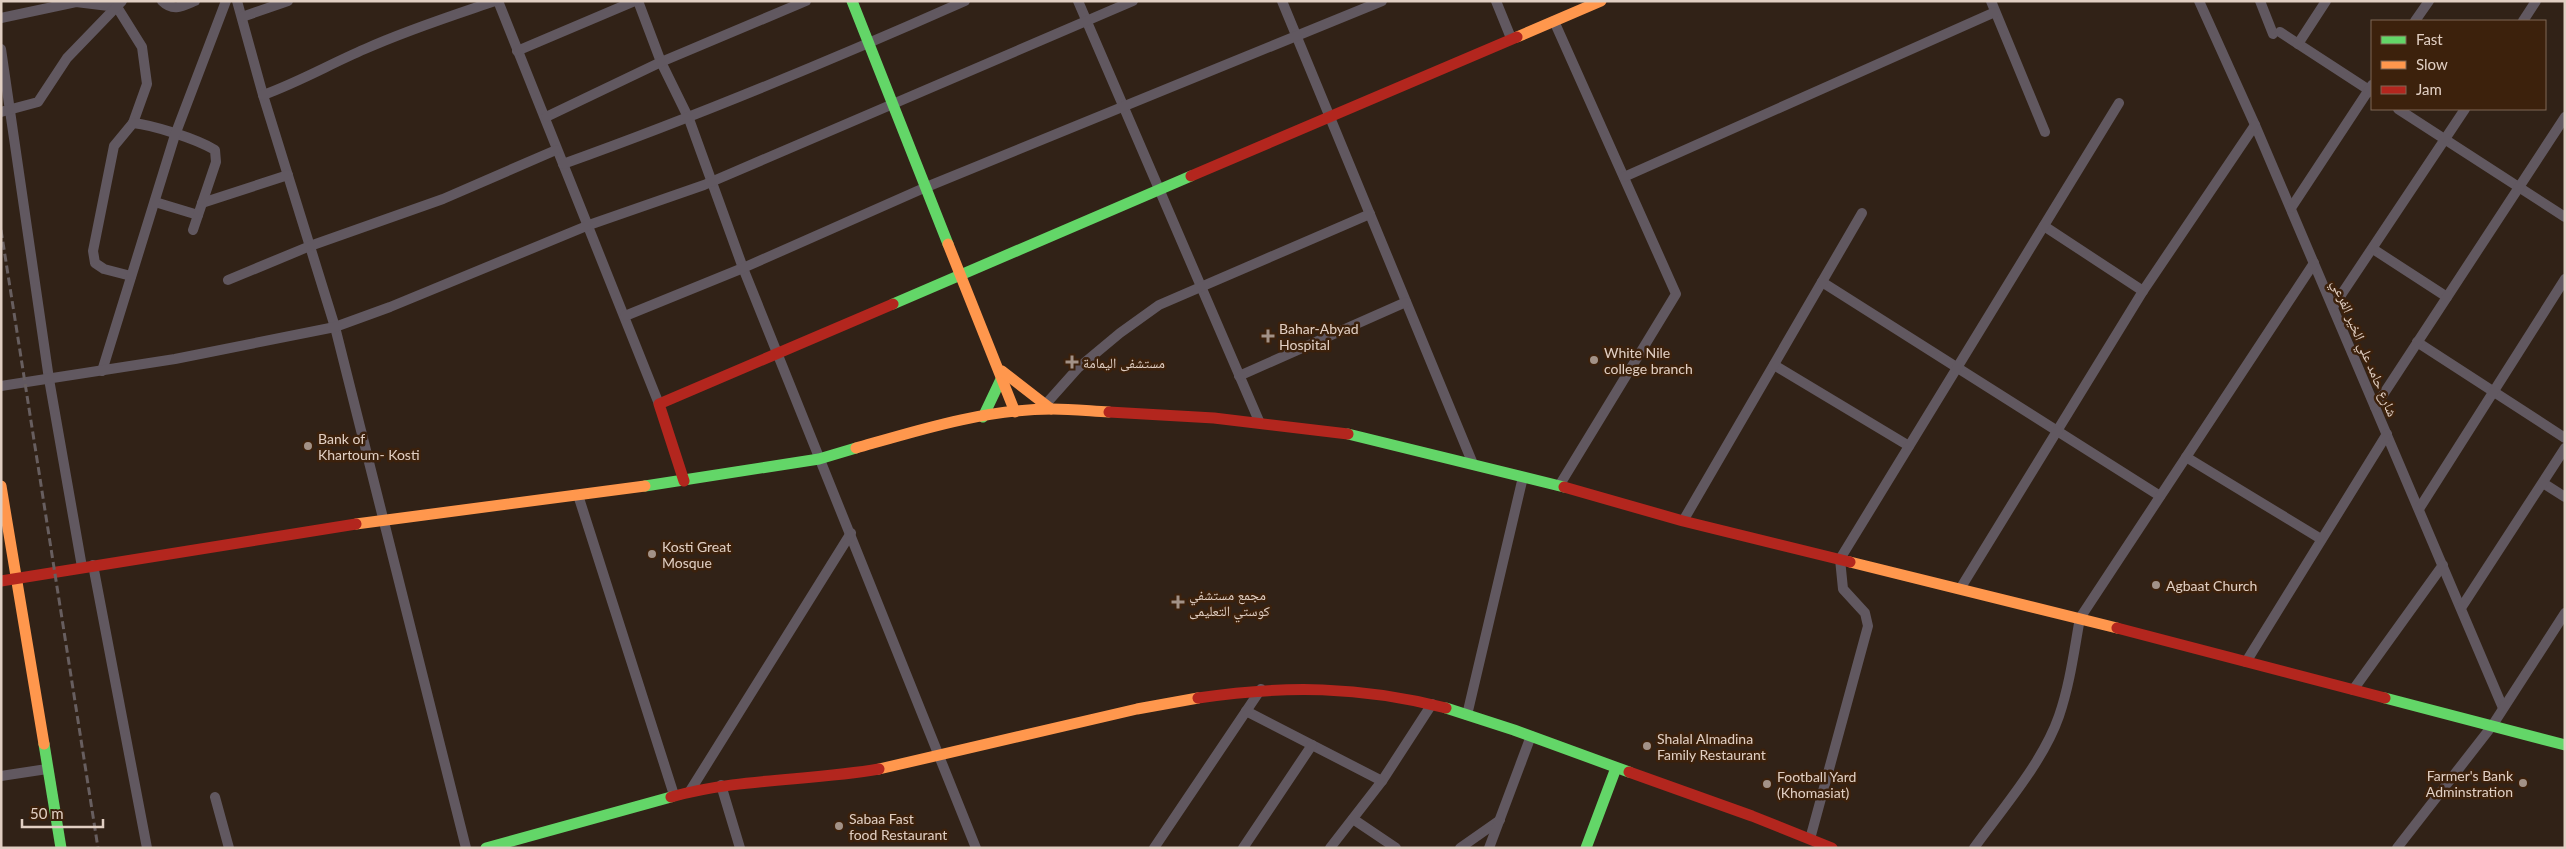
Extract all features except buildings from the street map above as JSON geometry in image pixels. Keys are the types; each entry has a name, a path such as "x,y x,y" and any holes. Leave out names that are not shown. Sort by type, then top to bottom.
{"main road":[{"path":"852,1 924,188 961,275 1015,412"},
{"path":"684,482 660,404 1159,191 1331,115 1601,1"},
{"path":"1000,373 1048,407"},
{"path":"983,417 1000,373"},
{"path":"1,580 383,519 684,482 819,458 938,425 1048,407 1259,421 1346,433 1559,486 1683,521 2080,618 2565,744"},
{"path":"1,486 18,577 61,848"},
{"path":"486,848 690,791 721,785 834,776 940,756 1185,700 1262,689 1337,689 1394,696 1432,704 1531,736 1810,838 1832,848"},
{"path":"1586,848 1616,768"}],"street":[{"path":"162,1 178,8 195,1"},
{"path":"102,371 175,135 226,1"},
{"path":"237,1 263,95 335,327 466,848"},
{"path":"242,16 288,1"},
{"path":"263,95 292,85 329,65 399,35 496,1 546,117 556,150 589,225 660,404"},
{"path":"517,51 637,1 661,62 688,119 743,268 976,848"},
{"path":"546,117 661,62 806,1"},
{"path":"563,164 688,119 869,44 965,1"},
{"path":"1078,1 1199,286 1259,421"},
{"path":"1,386 175,359 335,327 390,307 589,225 712,181 1087,23 1133,1"},
{"path":"1282,1 1331,115 1473,464"},
{"path":"625,316 743,268 924,188 1382,1"},
{"path":"1496,1 1511,38"},
{"path":"1991,1 2045,132"},
{"name":"شارع حامد علي الخير الفرعي","path":"2199,1 2291,208 2503,708"},
{"path":"2260,1 2276,33 2298,44 2371,89 2291,208"},
{"path":"2298,44 2326,1"},
{"path":"2416,20 2429,1"},
{"path":"2524,20 2536,1"},
{"path":"1,18 76,2 120,4"},
{"path":"5,111 38,102 66,58 120,4"},
{"path":"120,4 142,47 147,84 133,124 114,146 93,251 95,263 104,269 131,276"},
{"path":"1624,177 1995,12"},
{"path":"1554,21 1676,294 1559,486"},
{"path":"1,48 5,111 48,379 147,848"},
{"path":"1810,838 1868,626 1865,613 1843,589 1840,559 2119,103"},
{"path":"2400,110 2565,217"},
{"path":"2333,307 2464,110"},
{"path":"2375,407 2565,117"},
{"path":"133,124 151,126 206,145 214,150 216,162 193,230"},
{"path":"1960,589 2056,429 2142,292 2255,125"},
{"path":"228,280 310,246 443,199 556,150"},
{"path":"202,203 288,175"},
{"path":"155,202 198,215"},
{"path":"1683,521 1862,212"},
{"path":"1048,407 1067,378 1120,333 1159,306 1199,286 1370,214"},
{"path":"2044,226 2142,292"},
{"path":"2373,249 2447,297"},
{"path":"1974,848 2030,769 2052,732 2068,688 2080,618 2314,263"},
{"path":"2418,509 2565,280"},
{"path":"1822,282 2160,496"},
{"path":"1238,376 1406,302"},
{"path":"2417,342 2565,438"},
{"path":"1774,365 1909,446"},
{"path":"2246,662 2320,539 2387,434"},
{"path":"2461,608 2565,448"},
{"path":"2186,457 2320,539"},
{"path":"1467,715 1523,477"},
{"path":"2543,483 2565,497"},
{"path":"578,496 674,795"},
{"path":"690,791 851,533"},
{"path":"2353,690 2442,565"},
{"path":"2397,848 2492,726 2564,617"},
{"path":"1154,848 1262,689"},
{"path":"1330,848 1382,781 1432,704"},
{"path":"1246,711 1382,781"},
{"path":"1488,848 1531,736"},
{"path":"1243,848 1312,745"},
{"path":"1,776 47,769"},
{"path":"721,785 740,848"},
{"path":"215,797 229,848"},
{"path":"1353,819 1396,848"},
{"path":"1460,848 1500,820"}],"railway":[{"path":"1,230 98,848"}],"traffic: fast":[{"path":"852,1 948,244"},
{"path":"893,304 1191,176"},
{"path":"983,417 1002,377"},
{"path":"1348,434 1564,487"},
{"path":"645,486 819,459 856,448"},
{"path":"2385,698 2565,745"},
{"path":"1446,708 1514,730 1629,772"},
{"path":"44,744 61,848"},
{"path":"1586,848 1616,768"},
{"path":"486,848 671,797"}],"traffic: slow":[{"path":"1517,37 1601,1"},
{"path":"948,244 1015,412"},
{"path":"1002,371 1051,409"},
{"path":"856,448 953,422 1002,413 1052,409 1109,412"},
{"path":"1,486 44,744"},
{"path":"356,524 645,486"},
{"path":"1850,562 2117,628"},
{"path":"879,769 1137,709 1198,698"}],"traffic: jam":[{"path":"1191,176 1517,37"},
{"path":"684,481 659,404 893,304"},
{"path":"1109,412 1214,418 1348,434"},
{"path":"1564,487 1683,521 1850,562"},
{"path":"1,581 356,524"},
{"path":"2117,628 2385,698"},
{"path":"1198,698 1261,691 1322,690 1383,695 1446,708"},
{"path":"671,797 722,786 879,769"},
{"path":"1629,772 1752,816 1832,848"}],"place":[{"name":"Bahar-Abyad Hospital","path":"1268,336"},
{"name":"White Nile college branch","path":"1594,360"},
{"name":"مستشفى اليمامة","path":"1072,362"},
{"name":"Bank of Khartoum- Kosti","path":"308,446"},
{"name":"Kosti Great Mosque","path":"652,554"},
{"name":"Agbaat Church","path":"2156,585"},
{"name":"مجمع مستشفي كوستي التعليمى","path":"1178,602"},
{"name":"Shalal Almadina Family Restaurant","path":"1647,746"},
{"name":"Farmer's Bank Adminstration","path":"2523,783"},
{"name":"Football Yard (Khomasiat)","path":"1767,784"},
{"name":"Sabaa Fast food Restaurant","path":"839,826"}]}
